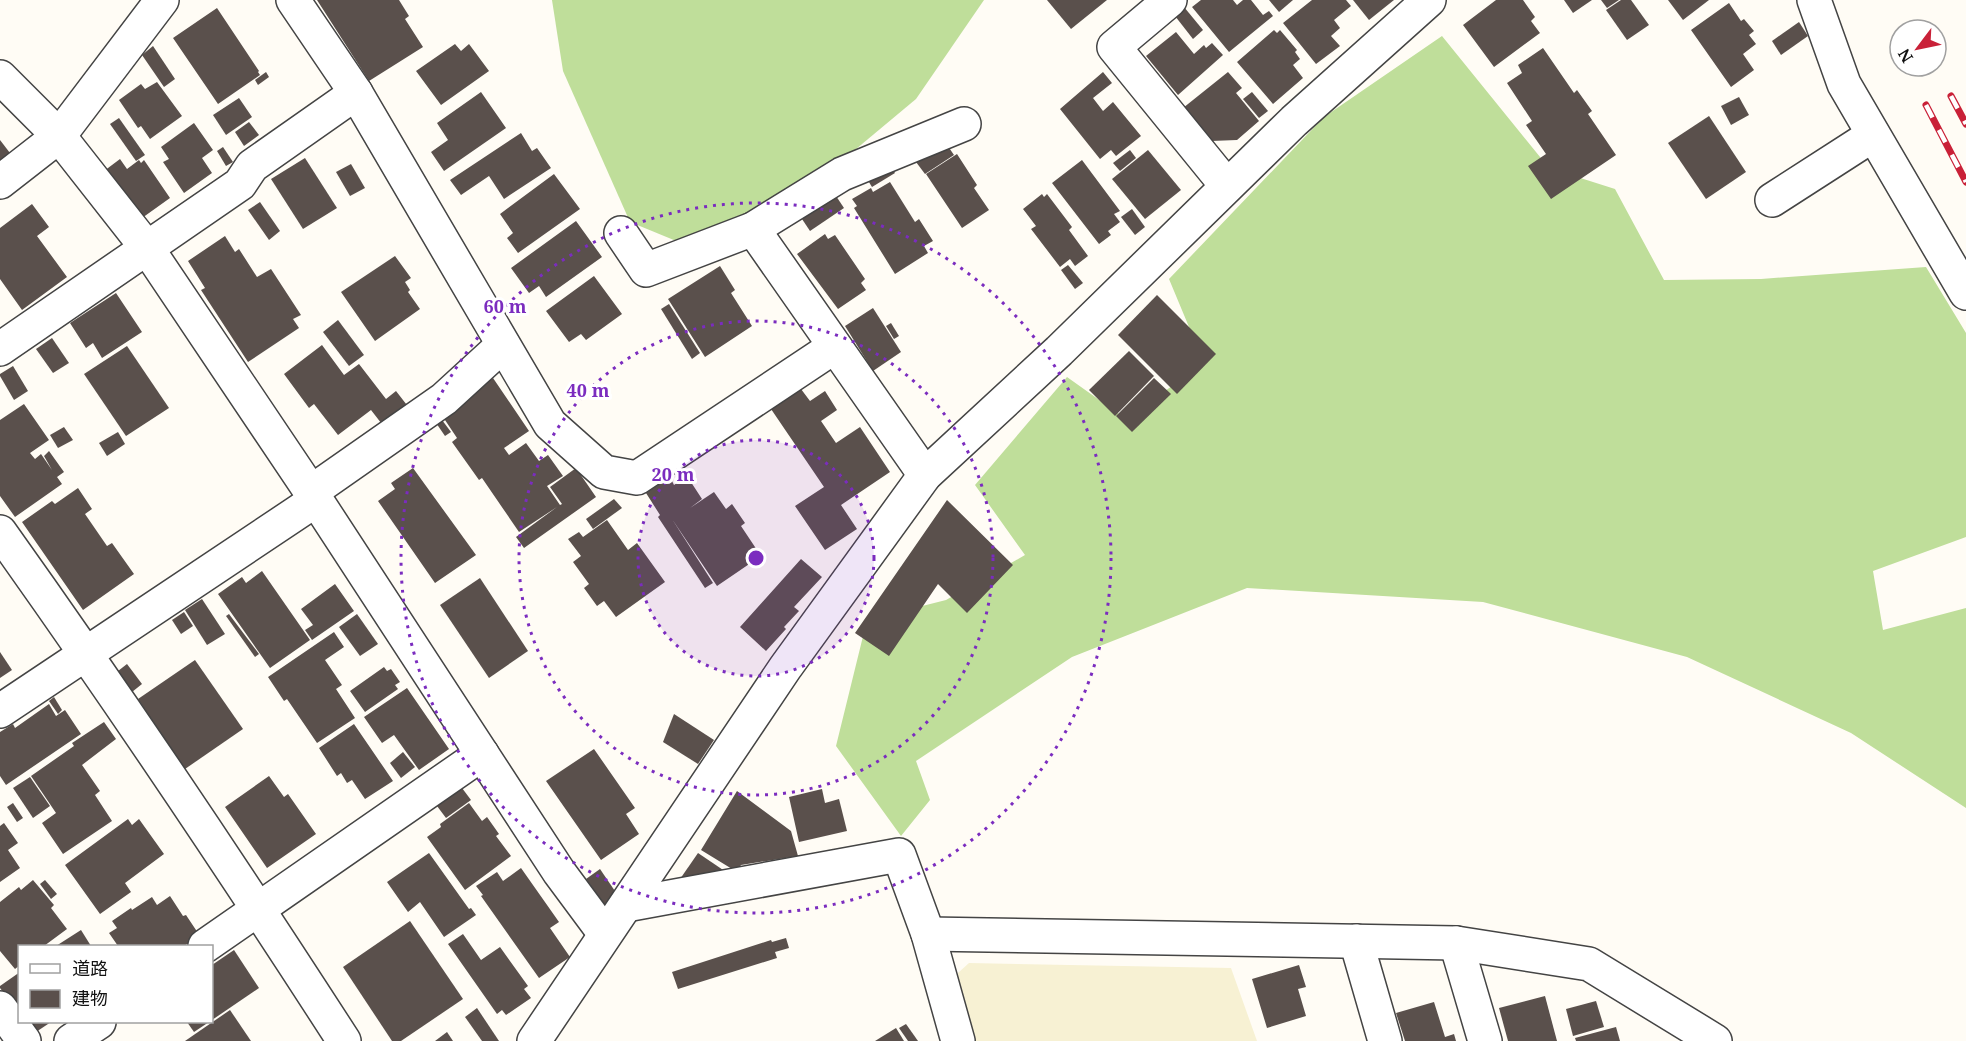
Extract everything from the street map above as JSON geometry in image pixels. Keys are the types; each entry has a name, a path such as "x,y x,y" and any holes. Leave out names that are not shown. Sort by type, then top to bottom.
{"street":[{"path":"0,182 59,136 162,0"},
{"path":"293,0 356,93 550,424 604,472 637,478 834,347"},
{"path":"1170,0 1114,47 1227,186"},
{"path":"534,1041 784,668 925,475 1059,351 1294,121 1429,0"},
{"path":"1814,0 1844,84 1966,293"},
{"path":"0,77 59,136 147,248 313,496 559,872 605,934"},
{"path":"0,349 240,184 252,166 356,93"},
{"path":"621,233 646,270 753,229 842,174 964,124"},
{"path":"1772,200 1874,135"},
{"path":"753,229 925,475"},
{"path":"0,711 313,496 444,399 503,345"},
{"path":"0,532 85,652 258,908 344,1041"},
{"path":"206,945 482,754"},
{"path":"626,904 899,855 928,934 958,1041"},
{"path":"928,934 1456,943 1589,964 1715,1041"},
{"path":"1356,941 1385,1041"},
{"path":"1456,943 1485,1041"},
{"path":"0,1008 24,1041"},
{"path":"71,1041 98,1023"}],"shaded area":[{"path":"969,963 1231,968 1257,1041 967,1041 948,982"}],"green space":[{"path":"552,0 984,0 916,99 765,225 686,245 630,222 563,71"},
{"path":"1442,36 1549,168 1615,189 1664,280 1761,279 1926,267 1966,333 1966,537 1873,571 1883,630 1966,608 1966,808 1851,733 1687,657 1483,602 1247,588 1072,657 916,761 930,800 901,836 836,746 867,620 946,600 1025,555 975,485 1067,377 1126,419 1204,363 1169,279 1324,117"}],"building":[{"path":"317,0 399,0 409,16 405,19 423,47 369,81"},
{"path":"1047,0 1107,0 1071,29"},
{"path":"1201,0 1233,0 1237,5 1243,0 1251,0 1263,15 1269,11 1273,16 1229,52 1192,7"},
{"path":"1269,0 1293,0 1279,12"},
{"path":"1312,0 1346,0 1351,6 1334,20 1340,28 1331,36 1340,46 1316,64 1283,23"},
{"path":"1353,0 1394,0 1369,20"},
{"path":"1496,0 1523,0 1535,17 1531,21 1540,33 1494,67 1463,25"},
{"path":"1564,0 1592,0 1573,13"},
{"path":"1601,0 1619,0 1607,8"},
{"path":"1621,0 1631,0 1649,25 1627,40 1606,10"},
{"path":"1668,0 1709,0 1683,20"},
{"path":"1729,3 1741,21 1744,19 1754,31 1749,35 1756,44 1743,54 1754,70 1731,87 1691,30"},
{"path":"1184,7 1203,30 1193,39 1175,16"},
{"path":"217,8 260,75 218,104 173,38"},
{"path":"1799,22 1808,36 1781,55 1772,41"},
{"path":"1274,30 1277,33 1280,30 1297,50 1295,52 1300,59 1293,65 1303,78 1273,104 1237,62"},
{"path":"1176,32 1194,54 1204,45 1206,48 1212,43 1223,55 1178,95 1146,56"},
{"path":"455,44 461,51 469,44 489,71 441,105 416,71"},
{"path":"153,46 175,79 164,87 142,55"},
{"path":"1543,48 1574,93 1577,90 1592,111 1588,114 1616,155 1551,199 1528,166 1546,154 1526,125 1532,121 1507,83 1522,73 1518,65"},
{"path":"266,72 269,77 258,85 255,80"},
{"path":"1103,72 1112,83 1093,98 1103,111 1113,102 1141,136 1116,156 1111,150 1100,159 1060,109"},
{"path":"1228,72 1242,88 1236,93 1259,121 1237,140 1211,141 1183,108"},
{"path":"157,82 182,116 150,139 141,126 138,128 119,100 141,84 145,89"},
{"path":"481,92 506,128 444,171 431,152 448,140 437,123"},
{"path":"1252,92 1268,111 1259,118 1243,99"},
{"path":"1739,97 1749,115 1731,125 1721,106"},
{"path":"239,98 252,117 226,135 213,115"},
{"path":"1709,116 1746,172 1706,199 1668,143"},
{"path":"119,118 145,155 136,161 110,124"},
{"path":"249,122 259,135 244,146 235,132"},
{"path":"194,123 213,150 202,158 212,173 184,193 163,162 169,159 161,147"},
{"path":"521,133 532,151 537,148 551,168 504,199 489,176 461,195 450,180"},
{"path":"0,140 10,153 0,161"},
{"path":"945,142 954,155 925,174 916,162"},
{"path":"223,147 233,162 226,166 217,151"},
{"path":"1130,150 1136,158 1120,171 1113,163"},
{"path":"1148,150 1181,190 1145,219 1112,179"},
{"path":"957,154 977,185 974,188 989,210 962,228 926,174"},
{"path":"305,158 337,208 303,229 271,179"},
{"path":"120,159 127,169 139,160 141,163 144,160 170,198 142,218 104,171"},
{"path":"887,160 895,173 872,187 864,174"},
{"path":"1082,160 1120,211 1114,214 1120,222 1108,231 1111,235 1099,244 1052,183"},
{"path":"351,164 365,188 350,196 336,172"},
{"path":"554,174 580,209 518,253 507,238 513,233 500,214"},
{"path":"890,182 915,222 919,219 933,241 924,246 928,253 895,274 854,208 857,206 852,199 871,188 873,192"},
{"path":"1042,194 1044,197 1047,194 1072,227 1069,230 1088,256 1075,266 1070,259 1060,267 1031,229 1036,226 1023,209"},
{"path":"836,196 844,208 810,231 802,219"},
{"path":"260,202 280,231 269,240 248,210"},
{"path":"32,204 49,227 37,236 67,277 22,310 0,279 0,228"},
{"path":"1132,209 1145,227 1135,235 1121,217"},
{"path":"576,221 602,257 546,297 539,286 529,293 511,268"},
{"path":"825,234 828,239 835,235 865,279 861,283 866,290 838,309 797,254"},
{"path":"225,236 235,252 239,249 257,277 271,269 301,315 293,319 299,328 248,362 201,290 205,288 188,261"},
{"path":"395,256 411,278 405,282 410,290 408,292 420,309 375,341 341,292"},
{"path":"1068,265 1083,283 1075,289 1061,270"},
{"path":"720,266 735,290 731,293 752,326 705,357 668,299"},
{"path":"594,276 622,314 586,340 581,334 569,342 546,311"},
{"path":"116,293 142,332 102,358 93,343 86,348 70,323"},
{"path":"1157,295 1216,354 1177,394 1118,335"},
{"path":"669,304 700,353 692,359 661,309"},
{"path":"873,308 901,352 873,371 845,326"},
{"path":"338,320 364,355 349,366 323,332"},
{"path":"891,323 899,336 894,339 886,326"},
{"path":"52,338 69,363 53,373 36,349"},
{"path":"322,345 344,375 359,364 386,399 396,391 410,409 385,428 371,410 338,435 314,404 309,408 284,374"},
{"path":"127,346 169,408 126,436 84,374"},
{"path":"1129,351 1154,376 1115,416 1089,390"},
{"path":"13,366 28,391 14,400 0,376"},
{"path":"493,378 529,431 504,448 509,455 526,443 539,461 548,455 563,476 547,486 560,505 562,504 550,487 576,468 596,497 524,548 516,537 557,507 519,532 482,478 479,480 452,442 457,438 441,414"},
{"path":"1154,378 1171,394 1132,432 1116,416"},
{"path":"801,389 810,401 825,391 837,410 821,421 836,443 860,427 890,472 841,505 857,529 825,550 795,506 824,487 771,409"},
{"path":"24,404 49,440 30,453 35,459 41,454 52,470 44,456 49,451 64,472 57,477 62,484 15,517 0,496 0,420"},
{"path":"439,416 451,432 445,436 434,420"},
{"path":"64,427 73,440 58,448 50,435"},
{"path":"118,432 125,444 107,456 99,443"},
{"path":"413,468 476,555 435,583 378,501 395,489 391,483"},
{"path":"687,476 702,499 690,508 714,492 726,509 732,504 745,523 741,526 761,556 717,586 672,519 713,583 705,588 658,517 660,515 646,493 670,477 674,485"},
{"path":"78,488 92,509 85,514 107,546 112,543 134,574 83,610 22,522 52,501 55,504"},
{"path":"614,499 622,508 593,529 586,519"},
{"path":"947,500 1013,565 967,613 938,584 889,656 855,633"},
{"path":"607,520 628,550 637,543 665,582 616,617 604,601 597,606 584,588 589,584 573,562 581,556 568,539 579,532 583,537"},
{"path":"801,559 822,577 794,607 799,611 766,651 740,627"},
{"path":"262,571 310,640 270,668 218,594 242,577 246,583"},
{"path":"480,578 528,651 489,678 440,605"},
{"path":"335,584 354,611 312,640 305,630 313,625 301,609"},
{"path":"202,599 225,634 207,645 185,610"},
{"path":"184,612 193,626 181,634 172,620"},
{"path":"229,614 259,654 255,657 226,616"},
{"path":"357,614 378,644 360,656 339,627"},
{"path":"334,632 344,647 325,660 342,685 336,689 355,718 317,743 287,699 284,701 268,677"},
{"path":"0,652 12,670 0,678"},
{"path":"195,660 243,729 185,769 138,699"},
{"path":"127,664 142,684 132,692 118,671"},
{"path":"384,667 387,671 391,669 400,682 395,685 398,689 365,712 350,691"},
{"path":"407,688 449,749 419,770 394,735 382,743 364,717"},
{"path":"54,697 62,710 58,714 49,701"},
{"path":"49,704 56,716 65,710 81,734 6,785 0,776 0,732 13,724 15,728"},
{"path":"674,714 714,740 698,764 663,742"},
{"path":"104,722 116,739 82,765 100,791 95,795 112,821 63,854 42,823 56,813 31,776 74,746 72,743"},
{"path":"354,724 393,781 365,799 352,780 347,783 341,773 337,776 319,748"},
{"path":"594,749 635,808 626,814 639,834 601,860 546,781"},
{"path":"403,752 415,767 401,778 390,763"},
{"path":"269,776 284,797 288,794 316,834 267,868 225,807"},
{"path":"30,777 50,806 33,818 13,788"},
{"path":"462,788 471,800 446,818 437,806"},
{"path":"822,789 825,803 839,799 847,831 799,842 789,797"},
{"path":"737,791 791,831 798,856 741,865 737,872 701,850"},
{"path":"13,803 23,818 17,822 7,807"},
{"path":"469,803 482,821 487,817 499,834 496,836 511,856 465,890 427,837 441,827 440,824"},
{"path":"128,819 132,825 139,819 164,854 125,883 131,892 100,914 65,865"},
{"path":"4,823 18,843 8,850 20,868 0,882 0,826"},
{"path":"429,853 469,909 471,908 476,915 444,937 420,902 408,912 387,882"},
{"path":"698,853 732,876 678,882"},
{"path":"521,868 559,922 550,928 570,957 539,978 476,886 497,872 503,881"},
{"path":"600,869 619,897 606,907 586,879"},
{"path":"33,880 54,905 51,908 67,929 45,945 18,945 18,967 15,969 0,951 0,902 19,887 21,890"},
{"path":"45,880 57,894 51,899 40,884"},
{"path":"170,896 200,936 186,945 117,945 109,933 117,928 112,921 152,897 157,905"},
{"path":"410,921 463,999 401,1041 392,1041 343,967"},
{"path":"81,930 90,945 58,945"},
{"path":"463,934 481,960 500,947 528,986 524,989 531,998 506,1015 502,1010 497,1014 448,944"},
{"path":"786,938 789,948 775,952 777,958 678,989 672,972 771,940 772,942"},
{"path":"234,950 259,988 213,1019 213,964"},
{"path":"1299,965 1306,987 1298,989 1306,1016 1267,1028 1252,979"},
{"path":"18,973 18,1012 0,988"},
{"path":"1545,996 1557,1041 1508,1041 1499,1008"},
{"path":"1596,1001 1604,1027 1573,1036 1566,1009"},
{"path":"1434,1002 1445,1037 1454,1034 1456,1041 1405,1041 1396,1013"},
{"path":"477,1008 499,1041 482,1041 465,1017"},
{"path":"230,1010 251,1041 185,1041"},
{"path":"25,1023 50,1023 33,1034"},
{"path":"188,1023 208,1023 194,1032"},
{"path":"906,1024 918,1041 908,1041 899,1028"},
{"path":"1616,1027 1620,1041 1576,1041 1575,1038"},
{"path":"896,1028 904,1041 875,1041"},
{"path":"447,1032 453,1041 435,1041"}],"railway":[{"path":"1951,96 1966,124"},
{"path":"1926,105 1966,182"}]}
